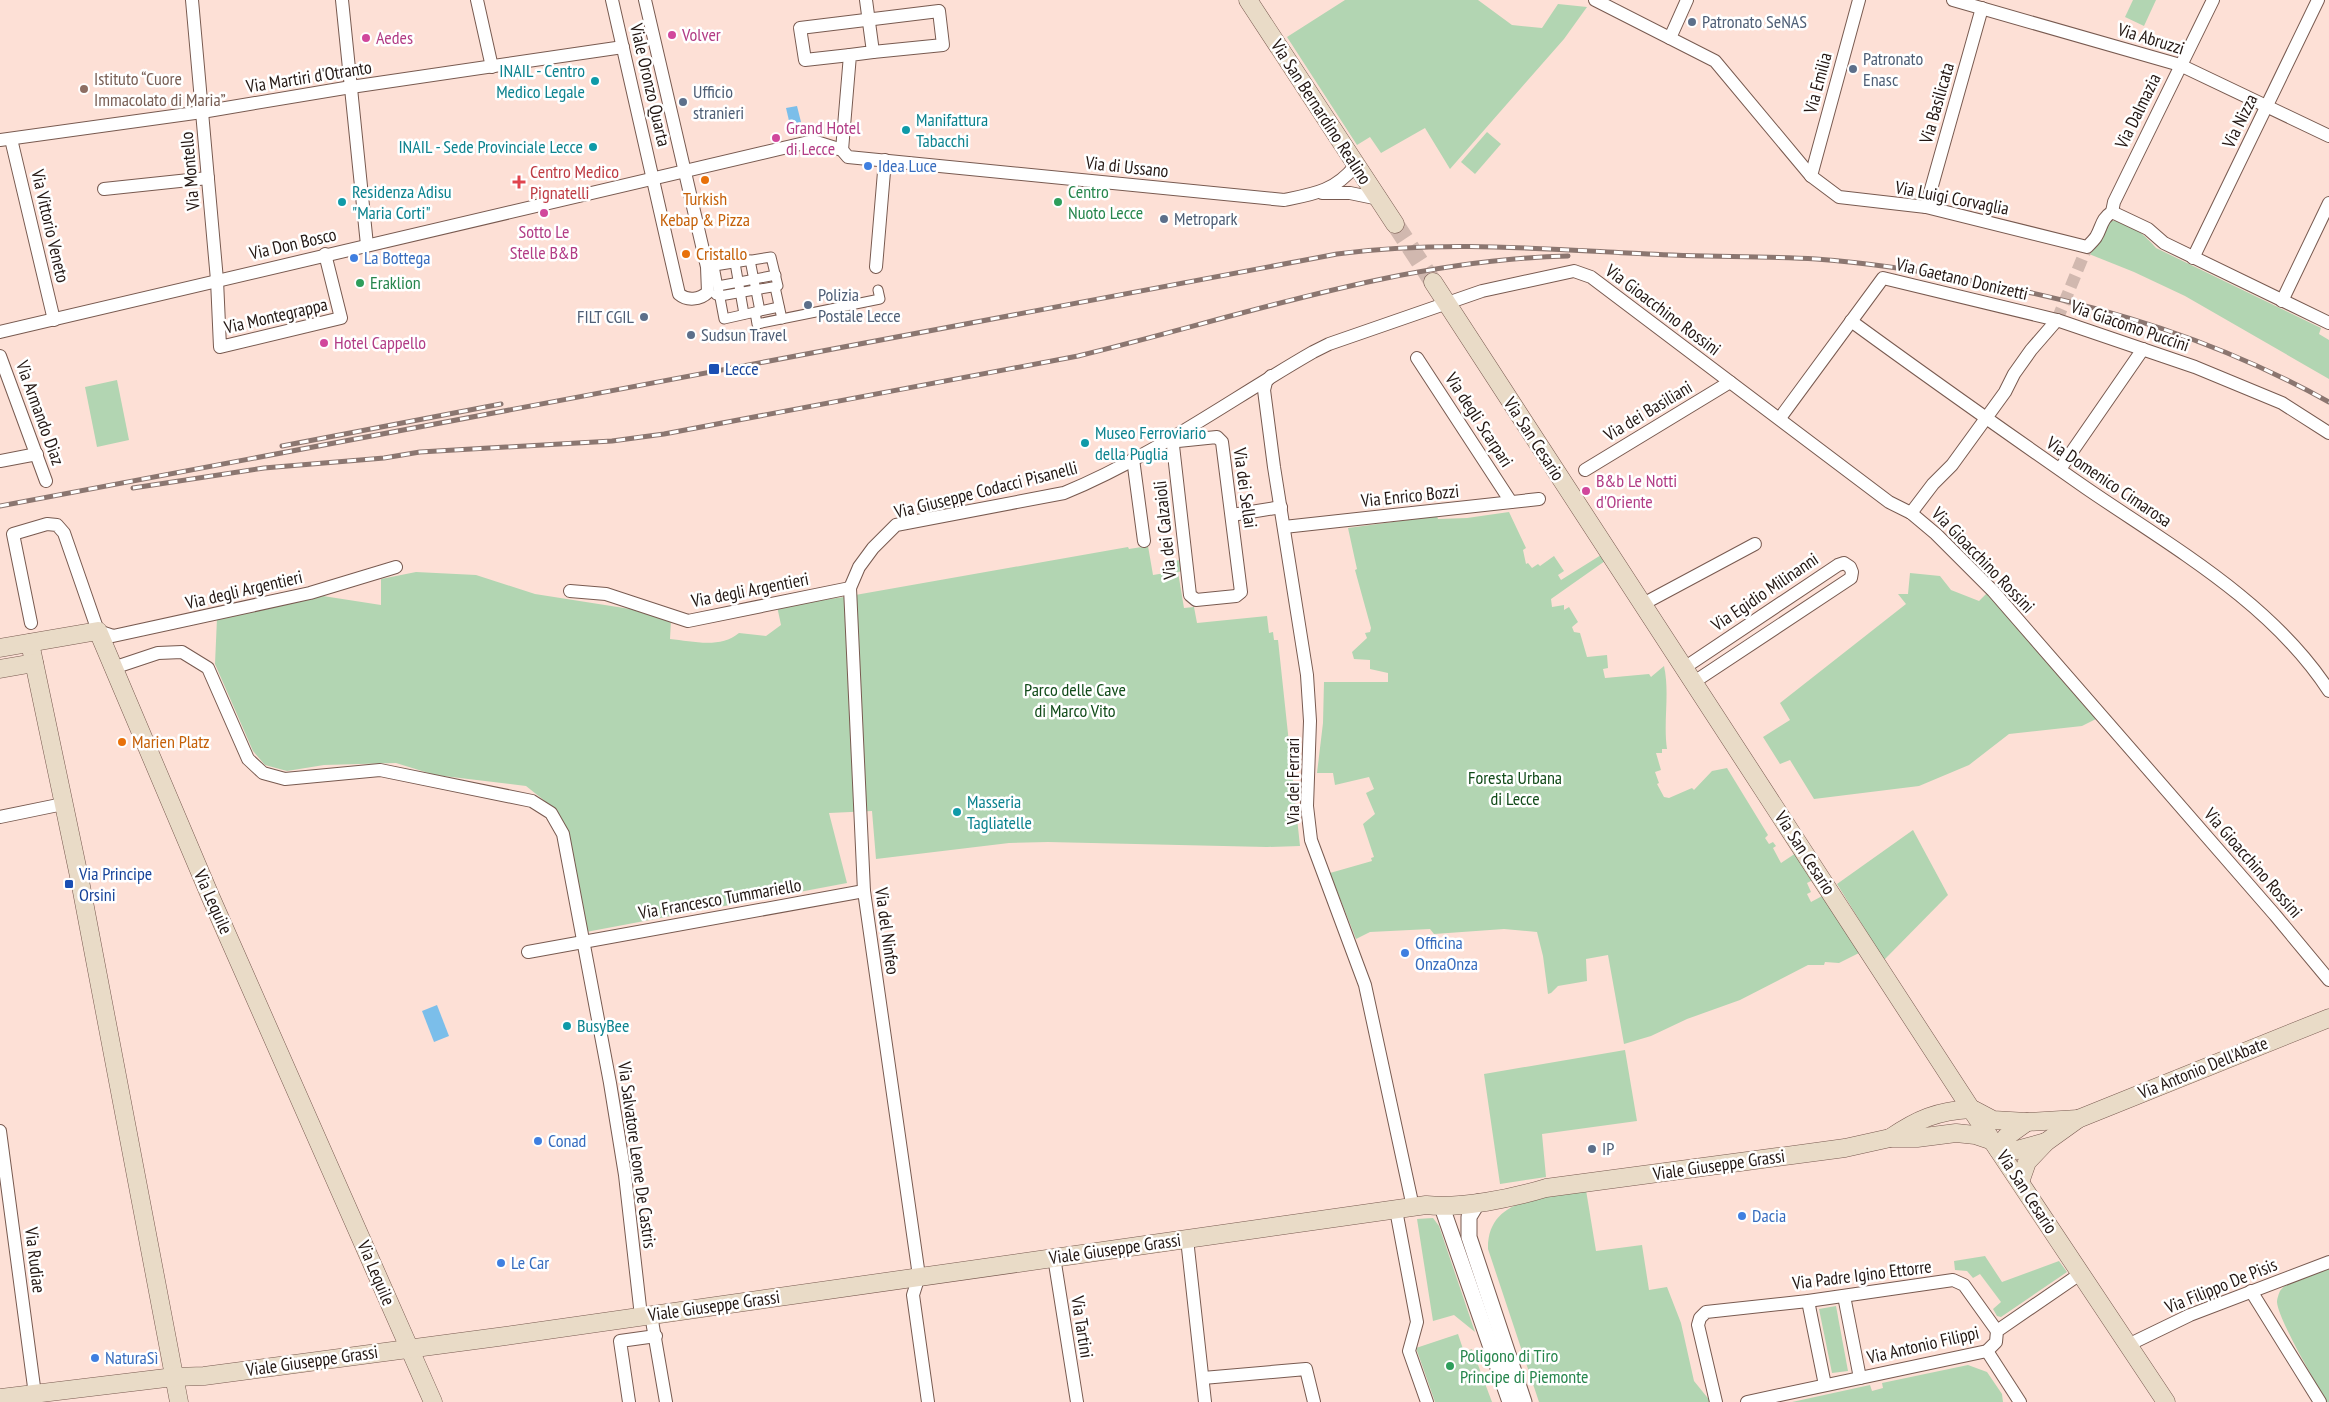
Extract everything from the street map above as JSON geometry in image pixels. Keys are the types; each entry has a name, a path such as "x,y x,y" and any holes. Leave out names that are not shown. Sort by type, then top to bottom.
{"main road":[{"name":"Via San Bernardino Realino","path":"1248,0 1355,166 1395,224"},
{"path":"1433,282 1446,302"},
{"name":"Via San Cesario","path":"1446,302 1971,1109 2166,1402"},
{"path":"0,648 98,631"},
{"name":"Via Lequile","path":"98,631 211,898 432,1402"},
{"path":"30,643 80,882 179,1402"},
{"path":"0,670 34,663"},
{"name":"Via Antonio Dell'Abate","path":"2020,1182 2027,1162 2046,1142 2078,1119 2329,1018"},
{"path":"1956,1134 1968,1122 1971,1109"},
{"name":"Viale Giuseppe Grassi","path":"1890,1138 1916,1121 1936,1113 1971,1109"},
{"name":"Via Antonio Dell'Abate","path":"1971,1109 1993,1120 2027,1122 2078,1119"},
{"path":"1996,1145 2027,1122"},
{"name":"Viale Giuseppe Grassi","path":"0,1398 35,1397 174,1377 204,1376 1419,1207 1478,1202 1546,1188 1826,1150 1890,1138 1917,1138 1956,1134 1975,1136 1996,1145"},
{"name":"Via Antonio Dell'Abate","path":"1996,1145 2017,1150 2046,1142"},
{"name":"Viale Giuseppe Grassi","path":"1419,1207 1436,1200 1520,1187 1546,1188"}],"street":[{"name":"Via Montello","path":"192,0 217,280"},
{"path":"342,0 367,245"},
{"path":"477,0 492,68"},
{"name":"Viale Oronzo Quarta","path":"612,0 679,294 683,298 691,299 716,291 645,0"},
{"path":"866,0 873,52"},
{"name":"Via Luigi Corvaglia","path":"1595,0 1716,60 1812,176 1839,197 1926,207 2087,247 2096,237 2099,226 2105,216 2112,212"},
{"path":"1670,38 1688,0"},
{"name":"Via Emilia","path":"1812,176 1859,0"},
{"name":"Via Abruzzi","path":"1953,0 2180,65 2329,136"},
{"name":"Via Dalmazia","path":"2112,212 2114,202 2212,0"},
{"name":"Via Nizza","path":"2193,258 2318,0"},
{"name":"Via Basilicata","path":"1926,207 1982,8"},
{"path":"940,11 943,45 873,52 804,60 800,28 868,18 940,11"},
{"name":"Via Martiri d'Otranto","path":"5,140 202,112 351,87 492,68 623,47"},
{"path":"842,150 850,55"},
{"name":"Via Vittorio Veneto","path":"5,140 54,320"},
{"name":"Via di Ussano","path":"686,171 813,141 842,150 848,157 1284,200 1319,193 1344,180 1355,166"},
{"path":"876,266 885,160"},
{"path":"654,178 686,171"},
{"path":"104,189 208,178"},
{"name":"Via Don Bosco","path":"0,332 654,178"},
{"path":"1319,193 1350,193 1378,199"},
{"path":"2282,301 2329,202"},
{"path":"2112,212 2148,229 2164,243 2193,258 2329,323"},
{"name":"Via Montegrappa","path":"217,280 220,347 341,318 325,254"},
{"path":"709,265 772,257 778,286 740,292 716,291"},
{"path":"750,260 756,290 757,324 880,299 878,290"},
{"path":"735,263 744,314"},
{"name":"Via Gioacchino Rossini","path":"1446,302 1482,291 1574,271 1590,277 1780,418 1889,502 1911,513 1955,551 1993,591 2276,915 2329,980"},
{"path":"716,291 738,282 776,275"},
{"name":"Via Gaetano Donizetti","path":"1780,418 1883,278 2057,320"},
{"path":"775,286 782,319"},
{"path":"716,291 724,318 779,307"},
{"name":"Via Giuseppe Codacci Pisanelli","path":"850,588 859,567 873,548 896,525 1064,493 1096,480 1172,437 1271,376 1329,344 1446,302"},
{"name":"Via Giacomo Puccini","path":"1911,513 1933,484 1952,466 2005,392 2014,374 2057,320 2195,367 2282,403 2329,433"},
{"name":"Via Domenico Cimarosa","path":"1851,321 1985,418 2203,568 2278,627 2329,691"},
{"path":"2060,470 2143,349"},
{"name":"Via Armando Diaz","path":"0,356 46,481"},
{"name":"Via degli Scarpari","path":"1417,358 1511,502"},
{"name":"Via dei Ferrari","path":"1271,376 1266,382 1264,390 1280,507 1308,675 1310,721 1307,806 1311,840 1365,985 1419,1207 1417,1322 1409,1351 1427,1402"},
{"name":"Via dei Basiliani","path":"1584,470 1730,382"},
{"name":"Via dei Sellai","path":"1172,437 1178,441 1217,437 1222,442 1241,592"},
{"name":"Via dei Calzaioli","path":"1172,437 1190,595 1196,600 1236,596 1241,592"},
{"path":"0,461 37,454"},
{"path":"1133,459 1144,541"},
{"name":"Via Enrico Bozzi","path":"1284,527 1540,499"},
{"path":"1232,515 1280,507"},
{"name":"Via Lequile","path":"31,623 13,534 47,524 57,525 64,532 98,631"},
{"path":"1643,604 1756,544"},
{"name":"Via Egidio Milinanni","path":"1844,563 1850,567 1852,572 1850,578 1689,675 1838,565 1844,563"},
{"name":"Via degli Argentieri","path":"98,631 113,636 192,620 310,593 396,567"},
{"name":"Via degli Argentieri","path":"570,591 606,594 688,621 850,588"},
{"name":"Via del Ninfeo","path":"850,588 864,891 919,1276"},
{"path":"113,668 158,653 182,652 208,668 248,759 263,773 285,780 380,770 532,801 551,813 562,834 583,941"},
{"path":"0,817 63,804"},
{"name":"Via Francesco Tummariello","path":"528,952 864,891"},
{"name":"Via Salvatore Leone De Castris","path":"583,941 610,1083 646,1316 656,1336 666,1402"},
{"name":"Via Rudiae","path":"1,1136 35,1397"},
{"path":"1478,1202 1469,1217 1469,1237 1524,1402"},
{"path":"1419,1207 1510,1402"},
{"path":"1187,1239 1205,1402"},
{"name":"Via Tartini","path":"1054,1257 1076,1402"},
{"name":"Via Filippo De Pisis","path":"2128,1345 2190,1315 2329,1262"},
{"name":"Via Antonio Filippi","path":"1747,1402 1986,1351 1996,1342 1997,1331 2080,1274"},
{"path":"919,1276 913,1296 928,1402"},
{"name":"Via Padre Igino Ettorre","path":"1716,1402 1698,1325 1700,1318 1706,1312 1808,1302 1953,1280 1959,1281 1997,1331"},
{"path":"2251,1291 2320,1402"},
{"path":"1844,1296 1860,1378"},
{"path":"1808,1302 1825,1385"},
{"path":"629,1402 620,1341 656,1336"},
{"path":"1986,1351 2020,1402"},
{"path":"1203,1378 1306,1368 1314,1402"}],"green space":[{"path":"1345,0 1478,0 1512,25 1542,28 1558,4 1587,7 1564,39 1450,169 1425,128 1381,153 1370,137 1357,145 1287,37"},
{"path":"2133,0 2156,0 2144,26 2125,17"},
{"path":"1487,132 1501,144 1475,174 1461,162"},
{"path":"2110,221 2116,221 2129,226 2147,238 2156,248 2321,328 2319,334 2329,340 2329,379 2185,296 2134,272 2089,254 2093,245 2103,238 2102,234"},
{"path":"117,380 129,440 97,447 85,387"},
{"name":"Foresta Urbana di Lecce","path":"1509,512 1526,548 1523,550 1526,564 1528,563 1532,568 1538,564 1540,566 1554,556 1564,571 1558,575 1561,580 1601,555 1605,561 1551,599 1552,607 1564,605 1564,610 1569,607 1578,622 1572,627 1574,632 1580,633 1587,657 1607,655 1608,668 1603,669 1605,678 1649,674 1651,677 1664,666 1666,676 1667,749 1662,749 1662,753 1656,753 1661,770 1655,772 1659,783 1657,784 1664,797 1669,798 1692,788 1694,790 1712,771 1727,768 1768,835 1765,838 1769,844 1773,842 1776,846 1773,848 1781,863 1796,853 1813,880 1807,883 1811,892 1807,894 1811,902 1824,895 1861,952 1839,963 1825,962 1824,965 1808,965 1740,1000 1687,1019 1651,1036 1624,1044 1608,955 1586,959 1587,981 1558,986 1548,994 1543,956 1537,932 1504,929 1434,934 1430,929 1370,932 1356,939 1330,873 1372,861 1371,858 1374,857 1363,824 1375,814 1366,793 1374,789 1369,777 1335,785 1333,773 1317,773 1323,723 1324,682 1388,682 1388,673 1370,669 1370,660 1354,659 1352,652 1367,638 1365,633 1370,632 1371,628 1355,570 1357,569 1348,528 1437,516 1438,519 1467,518"},
{"name":"Parco delle Cave di Marco Vito","path":"1148,546 1153,575 1171,572 1171,561 1182,560 1183,571 1178,572 1184,608 1194,607 1197,623 1267,616 1269,633 1273,632 1274,640 1278,640 1300,846 1009,843 876,859 872,811 829,813 847,883 586,932 567,834 555,809 526,786 435,775 396,763 324,765 287,771 265,765 253,751 215,664 217,618 323,596 381,605 381,579 416,572 476,575 535,594 643,611 671,620 670,639 706,643 723,641 739,633 766,636 781,625 777,606 844,597 1128,547 1129,549"},
{"path":"1910,573 1940,576 1951,590 1979,601 1988,592 2096,719 2082,726 2009,734 1969,765 1919,786 1814,799 1790,760 1780,764 1763,737 1790,720 1780,703 1906,604 1898,594 1908,594"},
{"path":"1913,830 1948,895 1884,960 1837,884"},
{"path":"1625,1050 1637,1121 1542,1134 1546,1177 1500,1184 1484,1074"},
{"path":"1586,1190 1596,1251 1642,1245 1649,1290 1667,1287 1681,1323 1694,1381 1711,1402 1539,1402 1488,1249 1490,1232 1497,1219 1508,1209 1537,1198"},
{"path":"1433,1218 1439,1226 1475,1332 1454,1315 1433,1321 1417,1219"},
{"path":"1985,1256 2002,1282 2059,1261 2067,1272 2001,1317 1997,1316 1993,1309 2001,1302 1980,1274 1973,1278 1967,1271 1955,1270 1954,1261"},
{"path":"2329,1268 2329,1402 2327,1402 2291,1337 2277,1302 2280,1291 2284,1286 2303,1276"},
{"path":"1836,1306 1848,1371 1832,1373 1819,1309"},
{"name":"Poligono di Tiro Principe di Piemonte","path":"1458,1334 1464,1352 1472,1349 1492,1402 1435,1402 1416,1348"},
{"path":"1968,1365 1987,1372 2002,1394 2003,1402 1792,1402 1870,1385 1872,1391 1883,1388 1882,1383"}],"water":[{"path":"797,106 801,122 790,125 786,108"},
{"path":"437,1005 449,1036 434,1042 422,1011"}],"tunnel":[{"path":"1395,224 1433,282"},
{"path":"2057,320 2087,247"}],"railway":[{"path":"0,506 1337,254 1415,247 1531,248 1669,255 1816,259 1921,272 2029,292 2161,328 2246,361 2288,380 2329,402"},
{"path":"133,488 264,468 384,458 420,452 612,441 664,434 1078,356 1259,308 1382,279 1443,268 1505,260 1568,256"},
{"path":"282,446 501,404"}],"place":[{"name":"Patronato SeNAS","path":"1692,22"},
{"name":"Volver","path":"672,35"},
{"name":"Aedes","path":"366,38"},
{"name":"Patronato Enasc","path":"1853,69"},
{"name":"INAIL - Centro Medico Legale","path":"595,81"},
{"name":"Istituto “Cuore Immacolato di Maria”","path":"84,89"},
{"name":"Ufficio stranieri","path":"683,102"},
{"name":"Manifattura Tabacchi","path":"906,130"},
{"name":"Grand Hotel di Lecce","path":"776,138"},
{"name":"INAIL - Sede Provinciale Lecce","path":"593,147"},
{"name":"Idea Luce","path":"868,166"},
{"name":"Turkish Kebap & Pizza","path":"705,180"},
{"name":"Centro Medico Pignatelli","path":"519,182"},
{"name":"Residenza Adisu \"Maria Corti\"","path":"342,202"},
{"name":"Centro Nuoto Lecce","path":"1058,202"},
{"name":"Sotto Le Stelle B&B","path":"544,213"},
{"name":"Metropark","path":"1164,219"},
{"name":"Cristallo","path":"686,254"},
{"name":"La Bottega","path":"354,258"},
{"name":"Eraklion","path":"360,283"},
{"name":"Polizia Postale Lecce","path":"808,305"},
{"name":"FILT CGIL","path":"644,317"},
{"name":"Sudsun Travel","path":"691,335"},
{"name":"Hotel Cappello","path":"324,343"},
{"name":"Lecce","path":"714,369"},
{"name":"Museo Ferroviario della Puglia","path":"1085,443"},
{"name":"B&b Le Notti d'Oriente","path":"1586,491"},
{"name":"Marien Platz","path":"122,742"},
{"name":"Masseria Tagliatelle","path":"957,812"},
{"name":"Via Principe Orsini","path":"69,884"},
{"name":"Officina OnzaOnza","path":"1405,953"},
{"name":"BusyBee","path":"567,1026"},
{"name":"Conad","path":"538,1141"},
{"name":"IP","path":"1592,1149"},
{"name":"Dacia","path":"1742,1216"},
{"name":"Le Car","path":"501,1263"},
{"name":"NaturaSì","path":"95,1358"},
{"name":"Poligono di Tiro Principe di Piemonte","path":"1450,1366"}]}
